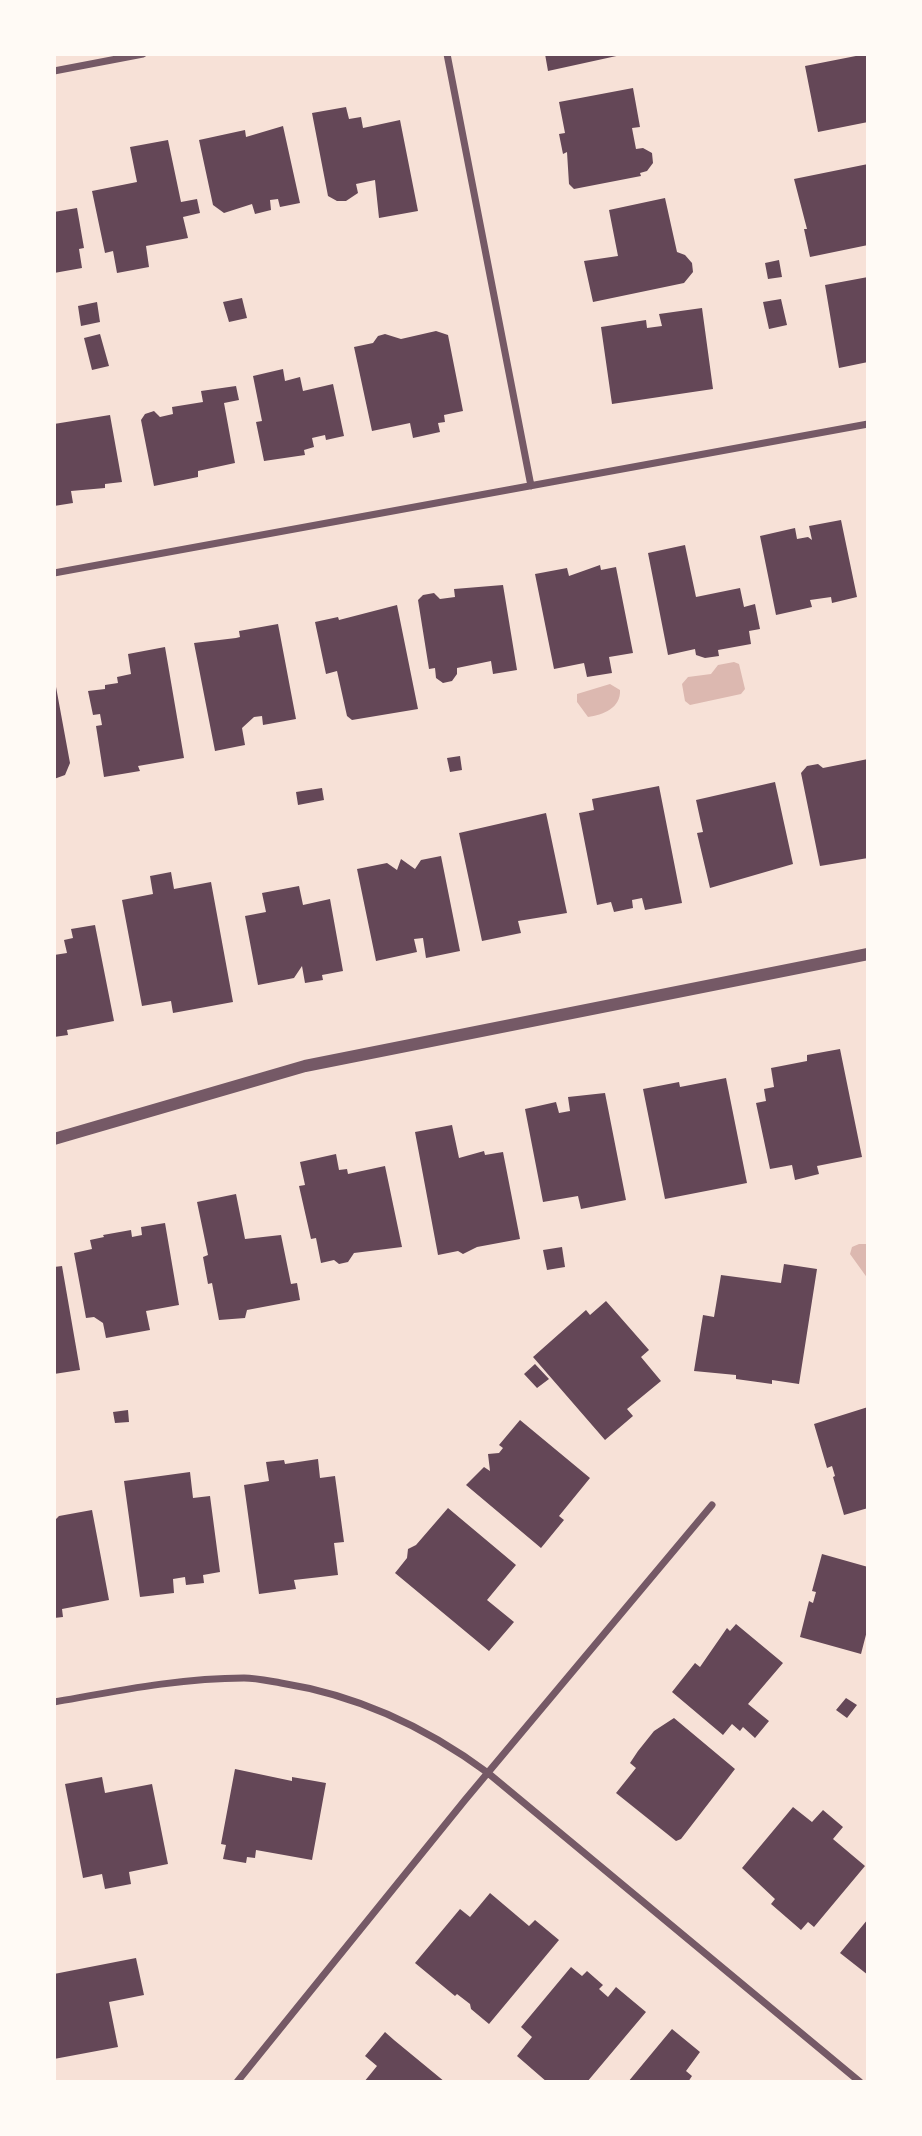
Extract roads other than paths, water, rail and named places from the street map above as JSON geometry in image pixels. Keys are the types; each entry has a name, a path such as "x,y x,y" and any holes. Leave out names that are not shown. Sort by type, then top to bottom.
{"street":[{"path":"54,71 143,54"},
{"path":"447,54 531,486"},
{"path":"54,573 868,424"},
{"path":"54,1139 305,1066 868,954"},
{"path":"237,2082 488,1773 712,1505"},
{"path":"54,1702 157,1683 246,1678 307,1687 355,1700 409,1724 444,1742 488,1773 860,2082"}]}
